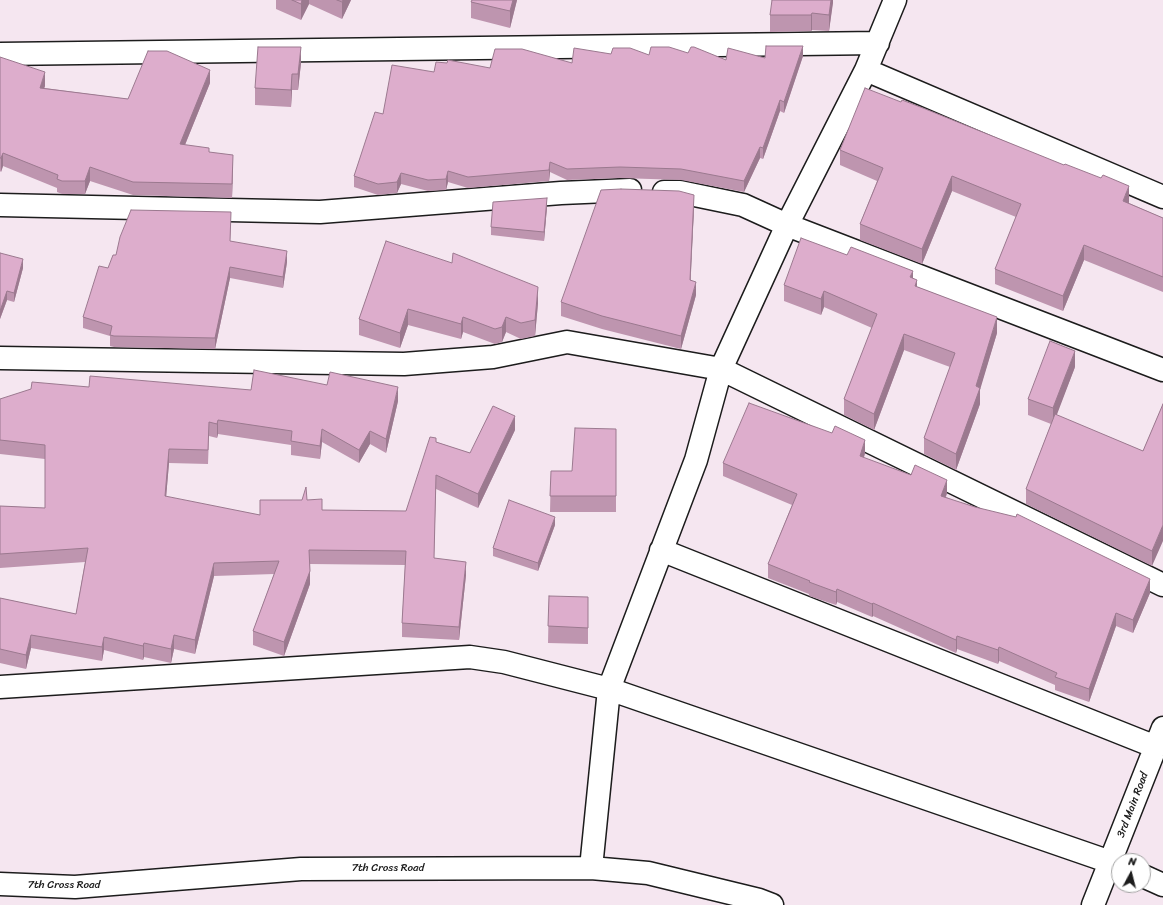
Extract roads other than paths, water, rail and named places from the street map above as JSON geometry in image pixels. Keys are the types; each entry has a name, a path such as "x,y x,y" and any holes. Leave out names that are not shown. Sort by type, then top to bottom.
{"street":[{"path":"591,868 609,688 696,460 721,369 787,225 866,70 895,0"},
{"path":"0,54 878,43"},
{"path":"866,70 1163,197"},
{"path":"0,205 320,212 561,193 621,190 680,192 743,205 787,225 1163,370"},
{"path":"0,358 404,364 493,357 567,342 721,369 1163,585"},
{"path":"661,550 1161,733"},
{"path":"0,688 470,657 504,662 609,688 1111,862"},
{"name":"3rd Main Road","path":"1119,853 1161,733"},
{"name":"7th Cross Road","path":"0,884 75,887 301,869 591,868 648,873 759,900 772,905"},
{"name":"3rd Main Road","path":"1093,905 1111,871"},
{"path":"1151,880 1163,885"}]}
